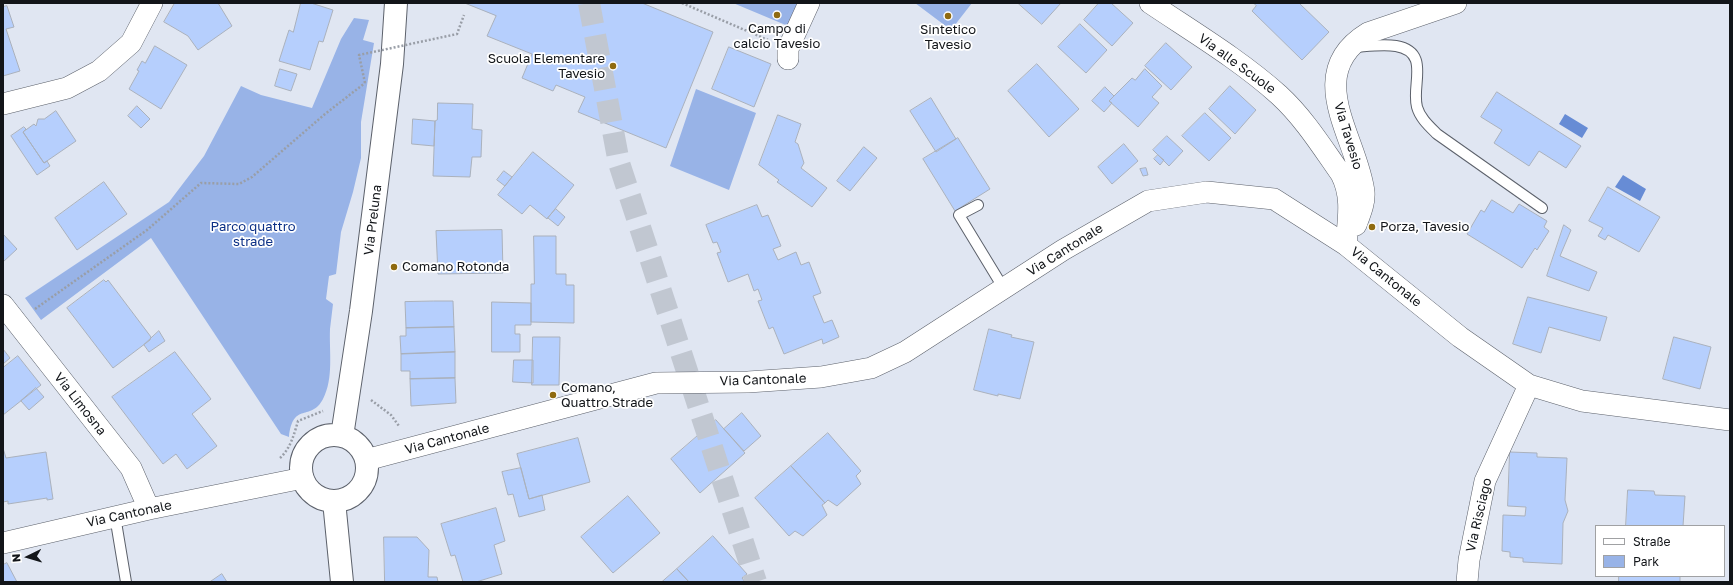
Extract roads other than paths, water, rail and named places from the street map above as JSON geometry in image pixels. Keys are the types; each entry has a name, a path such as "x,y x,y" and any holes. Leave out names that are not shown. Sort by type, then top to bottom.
{"street":[{"path":"3,104 67,88 99,71 131,43 152,3"},
{"name":"Via Preluna","path":"342,436 361,311 390,84 396,3"},
{"path":"788,54 809,3"},
{"name":"Via alle Scuole","path":"1150,3 1247,69 1279,95 1299,116 1341,174 1346,184 1349,201 1346,245"},
{"name":"Via Tavesio","path":"1346,245 1363,206 1364,193 1361,177 1338,109 1336,96 1338,68 1351,47 1358,39 1380,28 1456,3"},
{"name":"Via Cantonale","path":"366,460 656,384 748,382 821,378 871,368 905,352 1063,250 1148,201 1207,192 1274,199 1346,245 1460,337 1529,385 1582,400 1730,420"},
{"name":"Via Limosna","path":"3,305 131,468 149,508"},
{"name":"Via Risciago","path":"1468,582 1469,560 1485,481 1529,385"},
{"path":"330,436 342,436 357,444 366,460 367,470 360,488 353,495 344,500 324,500 315,495 307,487 303,478 301,467 304,456 310,446 319,439 330,436"},
{"name":"Via Cantonale","path":"3,543 149,508 303,478"},
{"path":"334,501 342,582"}],"lane":[{"path":"1351,47 1395,46 1412,53 1417,61 1418,72 1415,94 1417,106 1420,115 1428,126 1437,134 1542,208"},
{"path":"978,205 959,215 1004,289"},
{"path":"115,516 126,582"}],"tunnel":[{"path":"589,3 619,163 756,582"}],"place":[{"name":"Campo di calcio Tavesio","path":"777,15"},
{"name":"Sintetico Tavesio","path":"948,16"},
{"name":"Scuola Elementare Tavesio","path":"613,66"},
{"name":"Porza, Tavesio","path":"1372,227"},
{"name":"Comano Rotonda","path":"394,267"},
{"name":"Comano, Quattro Strade","path":"553,395"}],"park label":[{"name":"Parco quattro strade","path":"253,234"}]}
